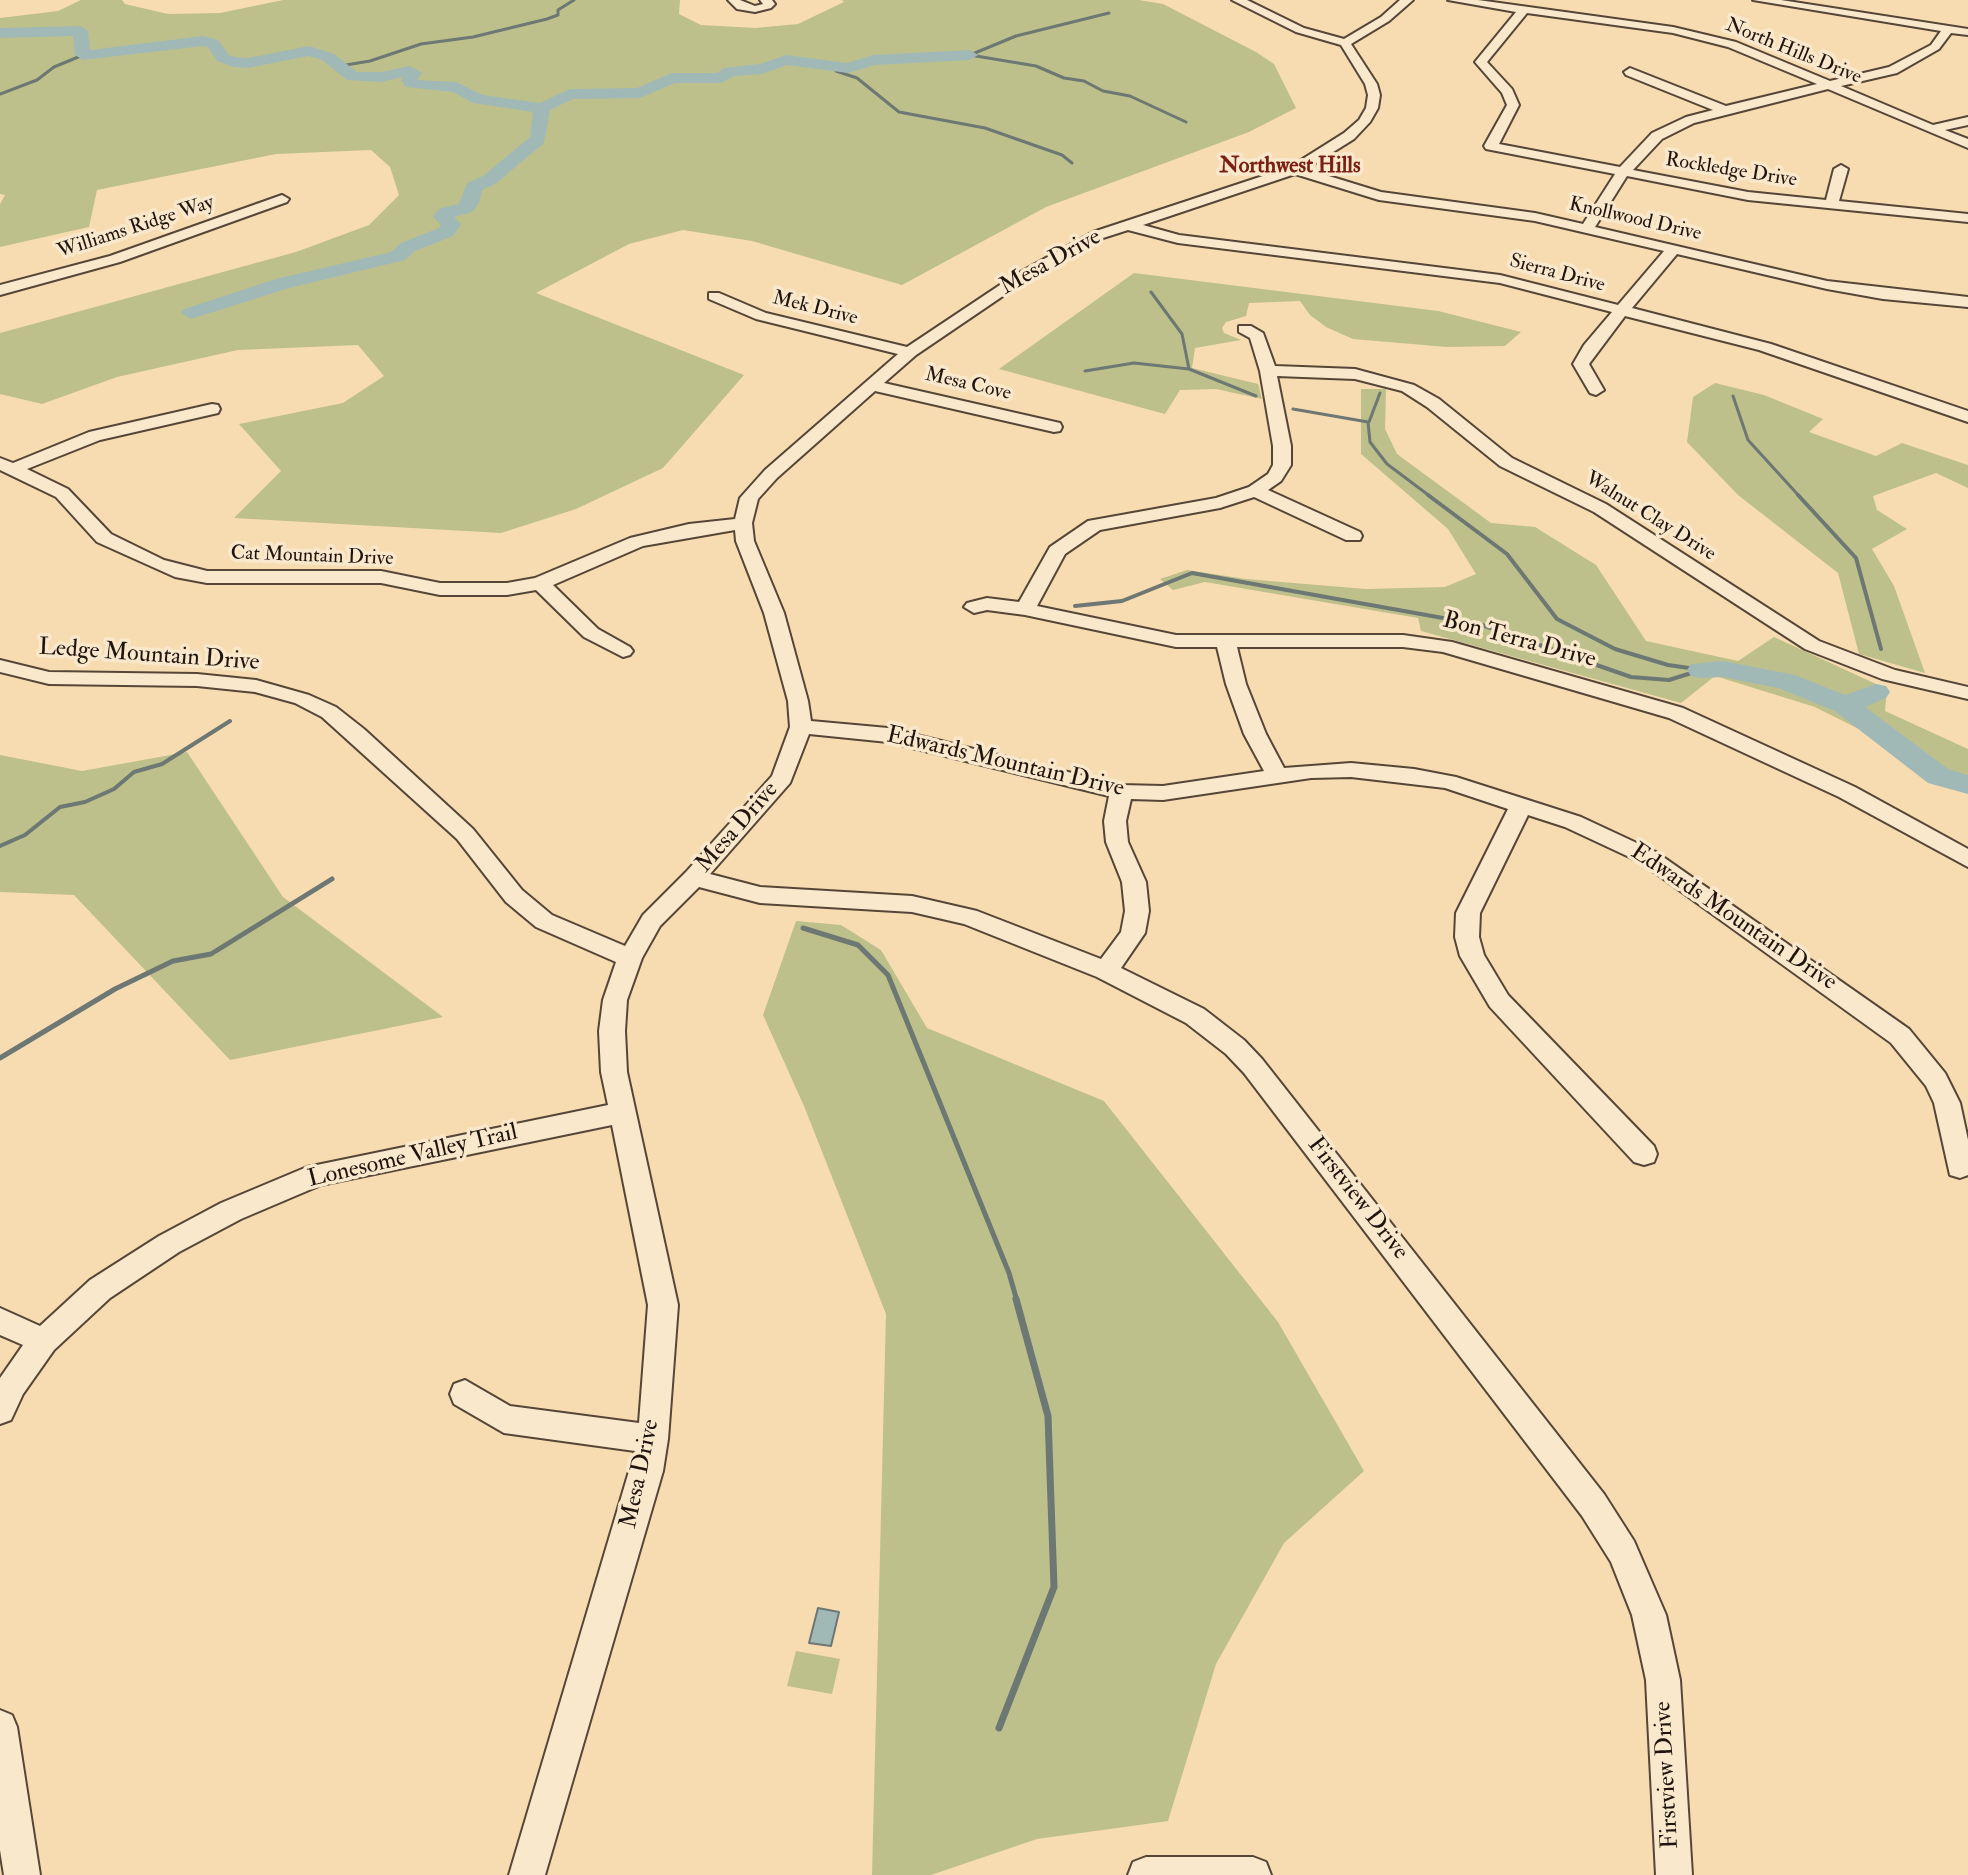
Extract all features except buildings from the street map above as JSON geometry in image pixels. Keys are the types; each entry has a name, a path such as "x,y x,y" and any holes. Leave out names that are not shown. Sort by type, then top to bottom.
{"street":[{"path":"734,0 741,7 755,9 767,6 766,0"},
{"path":"1238,0 1300,30 1345,43 1385,19 1407,0"},
{"name":"North Hills Drive","path":"1454,0 1629,23 1701,36 1762,55 1968,144"},
{"path":"1759,0 1968,32"},
{"path":"1854,14 1863,4"},
{"name":"Rockledge Drive","path":"1523,11 1481,62 1508,92 1513,105 1491,146 1748,196 1968,218"},
{"path":"1587,229 1623,172 1657,136 1690,120 1906,64 1935,47 1948,29"},
{"name":"Mesa Drive","path":"743,523 749,498 759,485 910,352 946,325 1098,235 1295,170 1349,136 1364,122 1372,108 1374,95 1371,84 1345,43"},
{"path":"1630,72 1725,110"},
{"path":"1931,129 1968,121"},
{"path":"1831,205 1841,169"},
{"name":"Knollwood Drive","path":"1295,170 1379,196 1491,210 1858,290 1968,302"},
{"name":"Williams Ridge Way","path":"0,290 115,259 282,199"},
{"name":"Sierra Drive","path":"1124,224 1178,239 1486,277 1765,347 1968,417"},
{"path":"1596,390 1581,364 1590,348 1673,250"},
{"name":"Mek Drive","path":"714,296 761,316 910,352"},
{"path":"1025,609 1057,551 1094,525 1220,503 1255,491 1275,477 1282,465 1282,446 1268,371 1257,336 1245,329"},
{"name":"Walnut Clay Drive","path":"1268,371 1355,374 1408,388 1433,403 1506,462 1600,508 1812,645 1889,675 1968,693"},
{"name":"Mesa Cove","path":"874,386 1054,427"},
{"path":"8,465 81,440 212,409"},
{"name":"Cat Mountain Drive","path":"8,465 62,493 104,538 182,573 207,577 381,577 440,589 470,591 540,583 637,542 689,530 743,523"},
{"path":"1255,491 1312,520 1353,536"},
{"path":"743,523 745,541 764,583 783,646 798,701 801,727"},
{"path":"540,583 591,633 623,651"},
{"name":"Bon Terra Drive","path":"974,607 987,604 1025,609 1176,641 1403,641 1445,646 1676,713 1847,792 1968,859"},
{"path":"1226,642 1236,684 1255,734 1277,775"},
{"name":"Ledge Mountain Drive","path":"0,666 49,678 197,680 256,686 302,699 329,712 357,734 465,834 514,896 544,921 630,958"},
{"name":"Mesa Drive","path":"527,1875 647,1471 653,1439 663,1305 621,1113 612,1031 615,1000 630,958 651,921 694,878 782,778 801,727"},
{"name":"Edwards Mountain Drive","path":"801,727 888,735 1121,792 1163,793 1277,775 1324,771 1387,773 1448,782 1522,804 1599,833 1648,857 1900,1036 1936,1080 1947,1103 1960,1167"},
{"path":"1106,971 1133,933 1137,911 1134,882 1117,842 1115,821 1121,792"},
{"path":"1522,804 1468,913 1467,937 1472,956 1499,1001 1644,1154"},
{"name":"Firstview Drive","path":"694,878 760,895 861,899 926,907 969,917 1106,971 1195,1016 1253,1066 1593,1505 1623,1552 1644,1602 1660,1667 1674,1875"},
{"name":"Lonesome Valley Trail","path":"0,1410 12,1385 44,1341 100,1289 169,1244 231,1211 317,1175 621,1113"},
{"path":"0,1321 44,1341"},
{"path":"465,1394 504,1419 653,1439"},
{"path":"0,1727 22,1875"},
{"path":"1146,1875 1253,1875"}],"green space":[{"path":"81,0 122,0 125,4 168,14 220,13 283,0 680,0 679,14 701,25 755,28 798,24 844,2 842,0 1139,0 1163,4 1274,64 1296,108 1249,132 1046,207 902,285 752,241 683,230 629,244 536,293 744,375 663,468 576,509 501,533 234,518 281,471 239,424 343,403 384,376 358,345 238,350 117,377 42,404 0,394 0,333 296,252 369,225 399,195 390,167 371,150 276,154 97,190 89,227 0,247 0,204 5,195 0,194 0,18 58,11"},
{"path":"1134,273 1438,311 1521,332 1505,346 1447,347 1353,339 1326,327 1310,315 1300,301 1249,303 1246,316 1226,322 1222,328 1224,333 1241,340 1195,348 1192,368 1258,384 1262,399 1216,389 1180,390 1165,414 999,369"},
{"path":"1715,383 1764,395 1823,419 1809,432 1876,456 1902,443 1968,465 1968,488 1936,473 1873,496 1877,510 1907,529 1872,549 1894,586 1925,673 1859,654 1838,573 1738,495 1687,442 1693,397"},
{"path":"1361,389 1386,389 1385,429 1397,454 1491,523 1535,527 1596,565 1646,641 1738,661 1774,637 1887,689 1885,711 1968,749 1968,784 1815,707 1715,676 1681,703 1421,631 1418,618 1205,582 1173,590 1160,579 1187,570 1246,579 1366,589 1445,587 1476,574 1448,529 1361,454"},
{"path":"187,752 283,897 443,1017 230,1060 74,895 0,892 0,755 82,771"},
{"path":"796,921 841,925 881,950 927,1028 1104,1101 1278,1322 1364,1471 1284,1543 1216,1664 1168,1821 1037,1839 931,1875 872,1875 886,1314 804,1106 763,1015"},
{"path":"796,1651 840,1659 832,1694 787,1686"}],"water":[{"path":"818,1608 839,1612 831,1646 809,1643"}],"waterway":[{"path":"340,66 370,61 421,44 473,37 547,19 558,15 558,10 574,0"},
{"path":"1109,13 1016,36 970,55 1036,66 1064,78 1084,81 1103,91 1130,96 1186,122"},
{"path":"0,33 80,31 83,55 203,41 213,43 223,58 234,62 248,63 309,51 328,57 353,77 381,77 410,71 414,73 409,80 412,84 456,87 479,99 542,108"},
{"path":"0,94 37,80 54,67 83,55"},
{"path":"542,108 570,94 640,93 672,78 721,78 730,71 762,69 786,60 848,68 874,60 970,55"},
{"path":"834,66 836,71 857,78 899,112 985,128 1062,155 1072,163"},
{"path":"191,313 283,283 398,256 408,247 446,232 452,224 442,217 448,212 465,208 470,203 473,187 489,180 538,139 542,108"},
{"path":"1151,292 1182,334 1189,369"},
{"path":"1085,371 1134,363 1189,369"},
{"path":"1189,369 1256,396"},
{"path":"1369,422 1380,393"},
{"path":"1733,396 1748,440 1800,497"},
{"path":"1293,409 1368,422 1370,442 1387,464 1431,497"},
{"path":"1428,495 1507,554 1557,619 1615,649 1668,665 1696,669"},
{"path":"1798,495 1856,558 1881,649"},
{"path":"1075,606 1122,601 1192,573 1482,625 1631,677 1669,680 1701,670"},
{"path":"1701,670 1723,669 1785,681 1845,705"},
{"path":"1845,705 1876,692"},
{"path":"1845,705 1938,776 1968,785"},
{"path":"0,846 25,835 60,807 85,802 114,789 134,772 162,764 230,721"},
{"path":"0,1058 115,989 173,961 211,954 332,879"},
{"path":"803,928 858,945 888,975 1009,1273 1017,1301"},
{"path":"999,1728 1054,1587 1048,1416 1016,1299"}],"district":[{"name":"Northwest Hills","path":"1290,167"}]}
